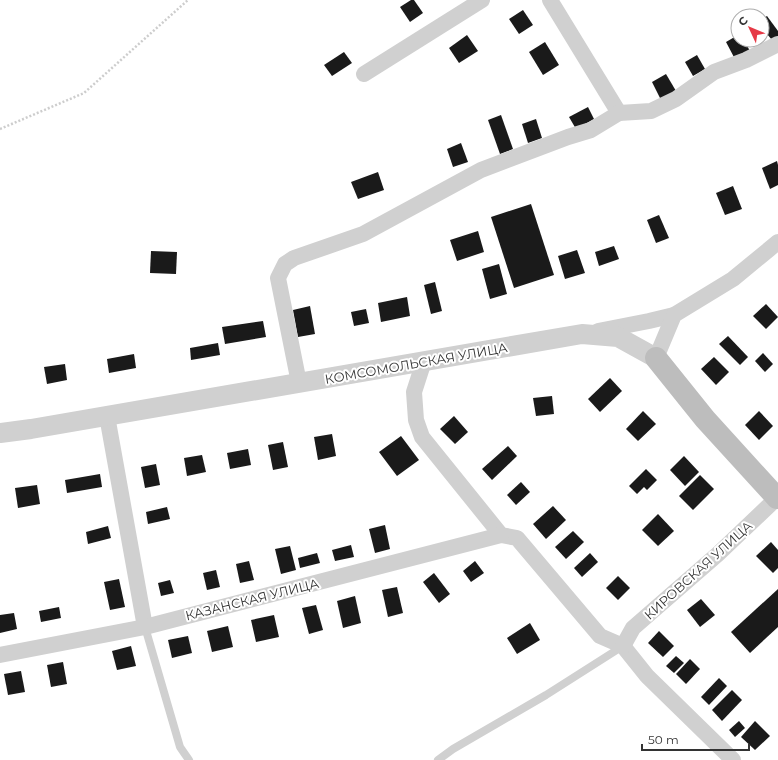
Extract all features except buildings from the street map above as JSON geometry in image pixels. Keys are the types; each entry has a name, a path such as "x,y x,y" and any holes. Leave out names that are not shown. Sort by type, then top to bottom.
{"main road":[{"path":"656,358 705,419 778,498"}],"street":[{"path":"364,74 482,0"},
{"path":"550,0 619,113"},
{"path":"299,383 278,278 284,264 294,258 363,234 481,170 568,137 591,130 619,113 651,111 676,99 714,72 746,60 778,44"},
{"path":"582,334 674,315 733,279 778,242"},
{"path":"656,358 674,315"},
{"name":"КОМСОМОЛЬСКАЯ УЛИЦА","path":"0,433 582,334 618,337 656,358"},
{"path":"424,362 414,392 416,420 422,436 501,535 517,538 600,636 623,646 647,676 733,760"},
{"path":"107,416 145,627"},
{"name":"КИРОВСКАЯ УЛИЦА","path":"623,646 633,628 718,554 778,498"},
{"name":"КАЗАНСКАЯ УЛИЦА","path":"0,655 145,627 501,535"}],"lane":[{"path":"145,627 180,747 189,760"},
{"path":"438,760 453,749 546,695 623,646"}],"path":[{"path":"0,128 84,93 188,0"}]}
